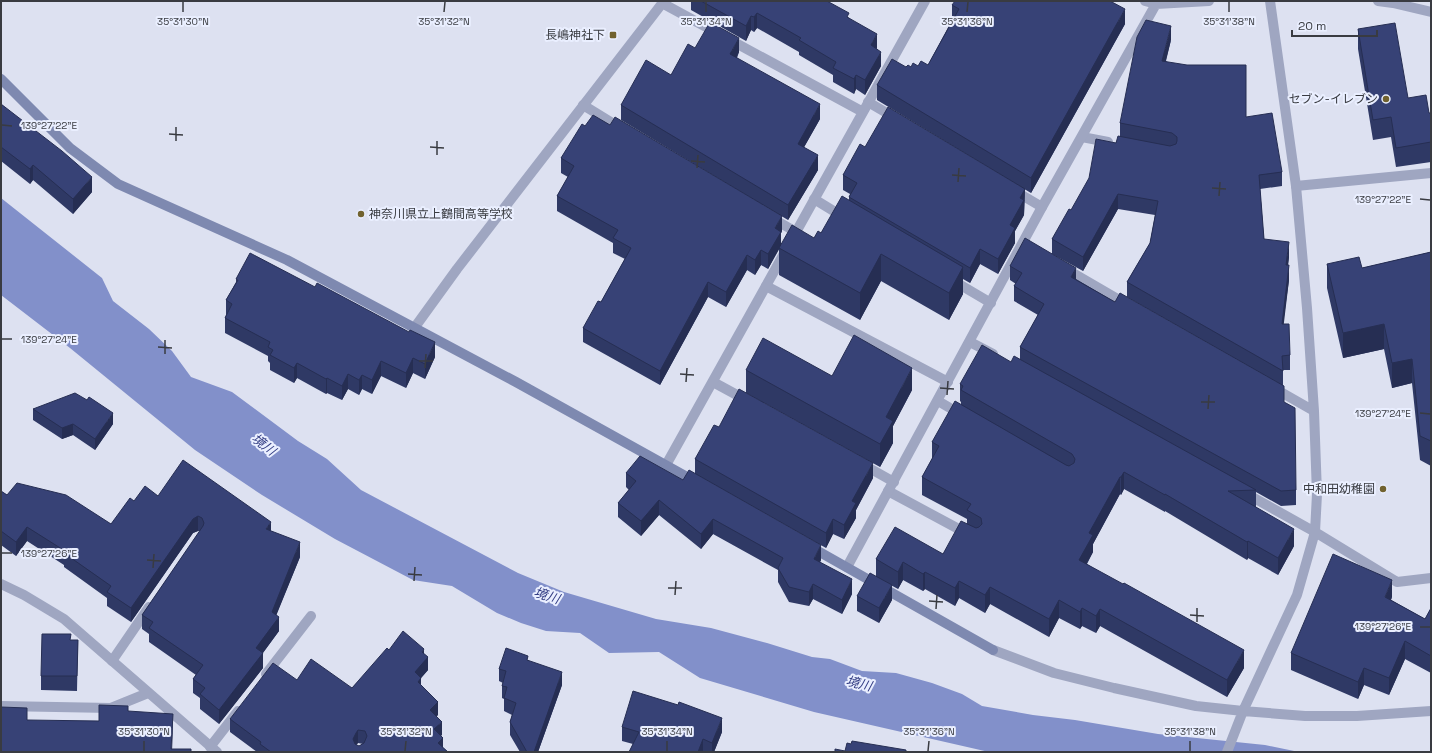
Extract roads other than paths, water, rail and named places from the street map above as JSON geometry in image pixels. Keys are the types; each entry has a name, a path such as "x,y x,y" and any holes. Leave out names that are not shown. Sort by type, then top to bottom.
{"street":[{"path":"666,465 925,1"},
{"path":"1144,1 1156,4 1209,1"},
{"path":"1227,752 1241,715 1297,595 1315,532 1317,494 1314,411 1307,308 1296,186 1270,1"},
{"path":"1378,1 1431,12"},
{"path":"415,328 457,268 663,2 863,112"},
{"path":"847,567 991,303 1026,246 1042,207 1156,4"},
{"path":"1,79 70,148 118,184 287,260 706,487"},
{"path":"868,102 908,126"},
{"path":"583,105 631,134"},
{"path":"1082,137 1119,144"},
{"path":"1296,186 1431,173"},
{"path":"1002,183 1042,207"},
{"path":"814,200 855,223"},
{"path":"761,212 796,232"},
{"path":"1057,264 1134,308"},
{"path":"943,275 991,303"},
{"path":"766,286 948,382"},
{"path":"970,342 1004,361"},
{"path":"713,382 755,405"},
{"path":"1265,383 1314,411"},
{"path":"938,401 972,421"},
{"path":"852,458 894,482"},
{"path":"1239,490 1315,532 1397,582 1431,578"},
{"path":"888,491 976,538"},
{"path":"800,541 993,650 1054,673 1114,688 1241,715 1357,716 1431,711"},
{"path":"1,584 24,594 64,619 214,749 244,703"},
{"path":"112,661 153,602"},
{"path":"258,684 311,616"},
{"path":"1,706 111,708 148,693"}],"water":[{"name":"境川","path":"1,198 102,278 113,301 149,329 172,351 191,377 232,392 298,441 327,459 361,490 518,573 564,592 656,619 711,628 812,657 830,659 862,671 896,673 932,683 962,694 982,706 1158,734 1265,745 1299,752 989,752 814,712 700,678 659,652 609,653 580,633 546,631 497,613 452,586 413,580 335,539 262,495 195,450 70,348 1,295"}],"place":[{"name":"長嶋神社下","path":"613,35"},
{"name":"セブン-イレブン","path":"1386,99"},
{"name":"神奈川県立上鶴間高等学校","path":"361,214"},
{"name":"中和田幼稚園","path":"1383,489"}]}
